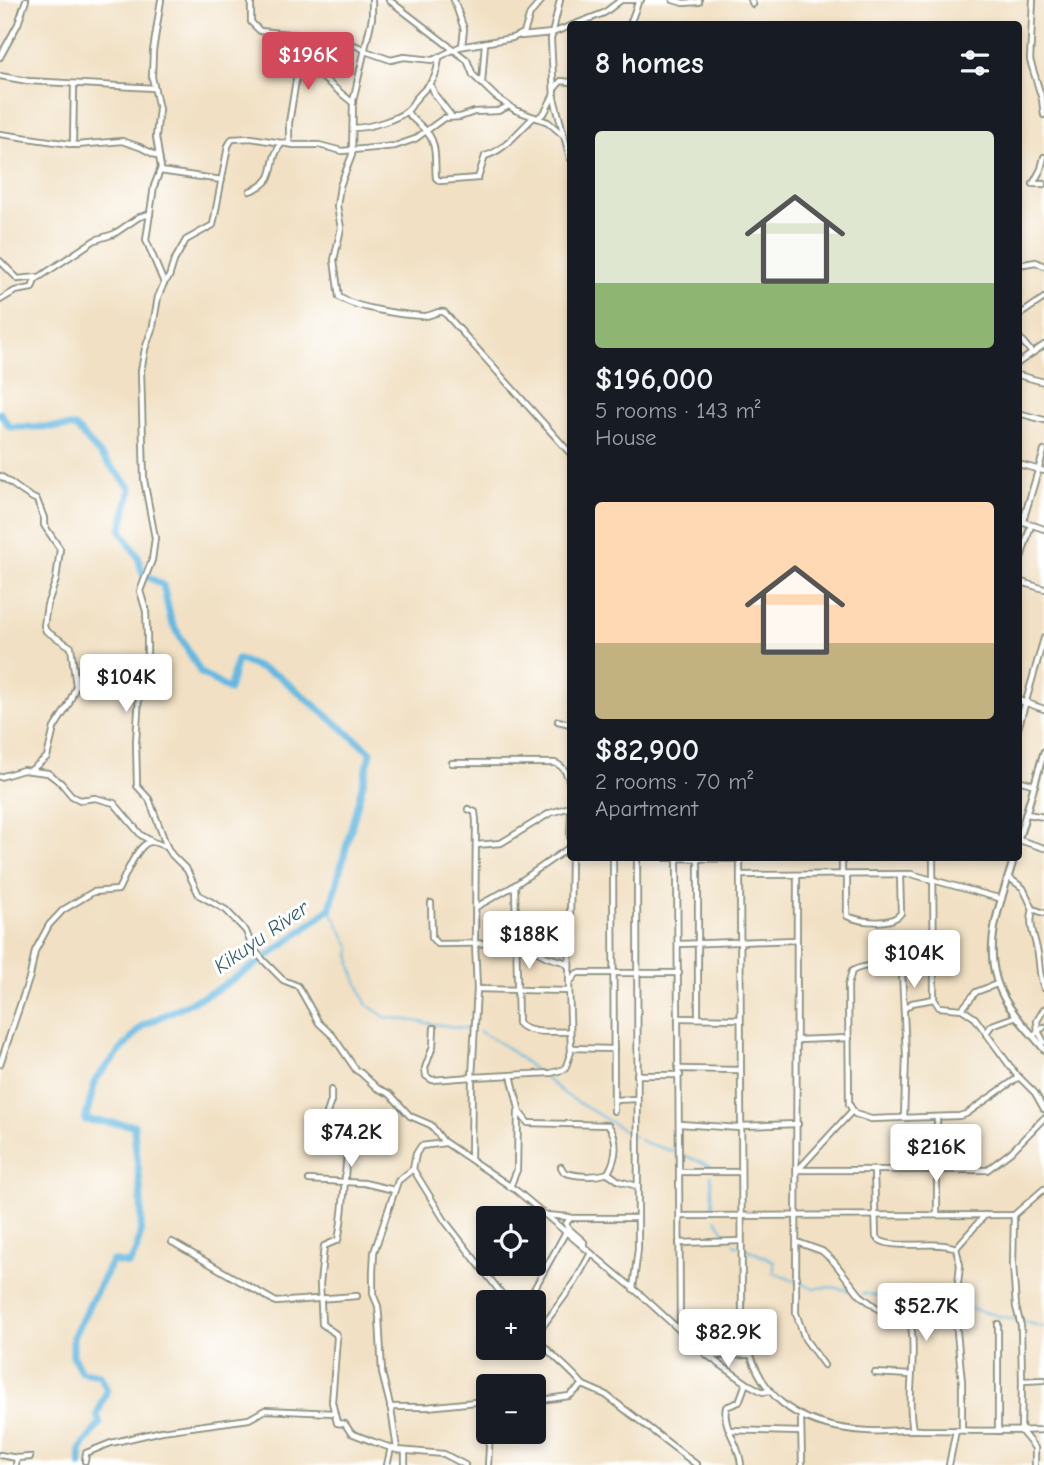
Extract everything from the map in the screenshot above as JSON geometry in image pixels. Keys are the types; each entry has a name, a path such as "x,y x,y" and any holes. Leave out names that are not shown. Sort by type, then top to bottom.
{"street":[{"path":"0,57 18,24 26,0"},
{"path":"161,0 153,51 154,88 159,109 156,137 160,171 155,184 147,246 163,283"},
{"path":"251,0 251,22 257,30 338,39 392,60 404,57 430,61 462,46 552,33 567,27"},
{"path":"372,0 372,18 353,103 349,167 340,189 337,206 341,228 334,260 340,297 377,309 426,317 437,311 444,312 567,450"},
{"path":"389,0 467,60 471,73 496,97 509,106 550,123 563,135"},
{"path":"454,0 464,29 462,46"},
{"path":"519,36 526,30 530,12 542,0"},
{"path":"560,0 552,33 554,92 567,148"},
{"path":"583,21 604,13 621,0 640,0 631,21"},
{"path":"673,0 683,3 699,0"},
{"path":"1033,0 1030,60 1044,115"},
{"path":"289,144 289,124 303,37"},
{"path":"310,38 319,75 353,103"},
{"path":"482,83 485,43"},
{"path":"353,128 384,123 407,112 431,85 439,58"},
{"path":"0,76 28,81 154,88"},
{"path":"407,112 434,143 437,181 475,179 480,176 485,156 494,154 545,112 561,80 567,81"},
{"path":"74,84 74,145"},
{"path":"431,85 452,118"},
{"path":"509,106 498,111 444,118 415,139 395,146 342,151 319,145 289,144 246,137 231,140 213,227 187,240 174,261 158,298 141,371 144,480 155,538 152,561 140,591 146,610 148,635 147,658 140,680 135,759 136,786 149,799 167,847 187,870 199,895 226,910 241,925 252,947 263,960 283,980 298,986 319,1023 333,1037 356,1070 377,1088 390,1094 410,1116 431,1125 446,1143 510,1186 534,1206"},
{"path":"0,134 74,145 122,141 160,158"},
{"path":"250,191 262,186 271,174 275,153 282,143"},
{"path":"1044,157 1033,184 1044,184"},
{"path":"160,171 222,180"},
{"path":"0,300 15,291 33,288 34,281 39,277 92,242 114,234 134,220 150,214"},
{"path":"0,261 18,279 39,277"},
{"path":"1022,264 1036,262 1044,266"},
{"path":"1022,313 1044,298"},
{"path":"1022,341 1032,353"},
{"path":"1022,360 1044,345"},
{"path":"1022,376 1044,382"},
{"path":"1022,414 1044,420"},
{"path":"1022,518 1041,470 1044,451"},
{"path":"1022,465 1041,470"},
{"path":"0,476 12,483 22,494 37,500 44,524 60,548 56,580 47,605 44,628 71,646 76,678 76,686 68,706 54,728 47,756 31,770"},
{"path":"1022,521 1044,529"},
{"path":"1022,555 1031,525"},
{"path":"1022,582 1044,589"},
{"path":"1022,716 1044,638"},
{"path":"1022,702 1044,709"},
{"path":"558,721 567,723"},
{"path":"1022,826 1044,752"},
{"path":"452,763 555,763 562,766 567,774"},
{"path":"0,777 31,770 51,774 72,796 80,800 94,798 114,803 141,835 167,847"},
{"path":"1022,781 1035,785"},
{"path":"476,845 501,843 550,813 567,808"},
{"path":"468,809 475,812 476,845 477,989 471,1159"},
{"path":"1027,814 1044,817"},
{"path":"0,1064 30,976 35,951 49,925 63,910 93,892 118,890 130,864 145,845 152,842"},
{"path":"1022,842 1044,848"},
{"path":"475,908 567,849"},
{"path":"434,1028 433,1046 425,1068 426,1076 432,1080 551,1073 565,1069 570,1048 571,861"},
{"path":"613,861 614,1111"},
{"path":"634,1289 638,1249 637,861"},
{"path":"677,861 680,1329"},
{"path":"698,861 698,1018"},
{"path":"740,861 741,1320 748,1355 770,1391 801,1416 827,1426 877,1432 1044,1430"},
{"path":"843,861 847,916 883,921 897,918 901,913 900,875"},
{"path":"933,861 934,999 939,1007 968,1012 1019,1077 1035,1093 1044,1109"},
{"path":"1013,861 991,942 992,966 1007,1004 1044,1042"},
{"path":"740,875 913,874 1002,899"},
{"path":"797,875 797,1317 805,1339 824,1365"},
{"path":"1008,877 1023,888 1033,909 1030,918 1031,931 1038,956 1039,977 1044,988"},
{"path":"514,885 519,1026 530,1030 570,1032"},
{"path":"431,903 432,938 437,944 516,943 527,945 547,957 564,962 569,967"},
{"path":"1033,909 1044,913"},
{"path":"679,944 796,940"},
{"path":"852,1111 849,1100 848,985 852,971 865,966 899,968 902,972 906,1055 904,1118"},
{"path":"569,983 577,973 679,973"},
{"path":"962,1009 976,992 997,984"},
{"path":"477,989 569,991"},
{"path":"904,1009 912,1003 934,999"},
{"path":"1044,1009 1037,1021 1036,1034 1044,1049"},
{"path":"980,1025 992,1025 1017,1016"},
{"path":"679,1018 739,1019"},
{"path":"986,1033 992,1025"},
{"path":"1036,1034 1044,1027"},
{"path":"797,1040 849,1038"},
{"path":"570,1048 614,1049"},
{"path":"637,1075 739,1070"},
{"path":"510,1075 523,1119 528,1123 608,1125 615,1142 615,1158 608,1173 573,1175 564,1172 561,1167"},
{"path":"852,1111 871,1119 937,1118 966,1114 1019,1077"},
{"path":"331,1090 331,1101 325,1119 350,1134 345,1161 344,1215 338,1240 324,1247 320,1300 322,1324 336,1334 337,1338 332,1384 337,1423 345,1424 351,1433 394,1449 444,1454 464,1465"},
{"path":"614,1100 637,1099"},
{"path":"510,1186 517,1170 518,1105"},
{"path":"798,1170 852,1111"},
{"path":"937,1118 937,1215"},
{"path":"798,1170 990,1169 1044,1118"},
{"path":"680,1124 740,1127 798,1125"},
{"path":"446,1143 421,1146 413,1169 445,1222 499,1290"},
{"path":"387,1465 394,1449 390,1407 382,1373 379,1317 372,1283 374,1252 400,1178 413,1169"},
{"path":"874,1171 876,1237 883,1243 931,1243 956,1248"},
{"path":"680,1172 740,1172"},
{"path":"608,1173 619,1181 637,1186"},
{"path":"309,1181 346,1181 395,1190"},
{"path":"681,1216 1014,1215 1044,1189"},
{"path":"546,1215 637,1218"},
{"path":"956,1248 985,1215"},
{"path":"1014,1215 1013,1265 1020,1323 1021,1431 1035,1448 1035,1465"},
{"path":"546,1216 566,1230 708,1356 746,1383 763,1392 770,1391"},
{"path":"534,1290 566,1230 567,1220 573,1217"},
{"path":"680,1243 741,1241"},
{"path":"172,1242 276,1302 357,1296"},
{"path":"797,1242 822,1251 860,1295 894,1321 911,1325 930,1321 956,1322 962,1382 959,1430 949,1465"},
{"path":"956,1248 960,1265 956,1302"},
{"path":"546,1322 575,1282 591,1253"},
{"path":"998,1324 998,1430"},
{"path":"911,1325 914,1364 910,1409 913,1430"},
{"path":"546,1350 570,1368 583,1385 606,1395 697,1465"},
{"path":"708,1356 748,1355"},
{"path":"875,1373 911,1375"},
{"path":"1022,1381 1044,1380"},
{"path":"741,1465 740,1454 725,1423 726,1407 739,1402 746,1383"},
{"path":"546,1399 569,1396 583,1385"},
{"path":"390,1407 427,1407 476,1402"},
{"path":"85,1461 85,1453 111,1443 191,1426 249,1419 265,1410 334,1413"},
{"path":"801,1416 802,1465"},
{"path":"728,1430 801,1432"},
{"path":"735,1444 741,1430"},
{"path":"488,1465 489,1444"},
{"path":"405,1451 405,1465"},
{"path":"0,1455 30,1457"},
{"path":"16,1465 17,1458"}],"waterway":[{"name":"Kikuyu River","path":"0,413 10,427 75,427 131,488 121,530 138,557 143,574 163,585 171,621 201,673 229,690 237,659 279,676 371,752 330,909 263,960 216,990 142,1026 96,1079 85,1120 134,1125 141,1216 140,1234 129,1264 112,1261 73,1337 73,1356 81,1372 100,1375 107,1390 97,1415 100,1423 80,1450 81,1465"},
{"path":"330,909 350,946 351,966 366,1004 385,1017 470,1029"},
{"path":"479,1031 508,1048 536,1071"},
{"path":"543,1076 566,1095 635,1137"},
{"path":"639,1139 676,1152"},
{"path":"683,1155 711,1166 711,1169"},
{"path":"711,1175 713,1211"},
{"path":"716,1219 728,1238"},
{"path":"734,1244 738,1246"},
{"path":"744,1248 774,1261 774,1273 813,1288 831,1287 853,1291"},
{"path":"862,1293 908,1302 976,1310 1044,1327"}]}
